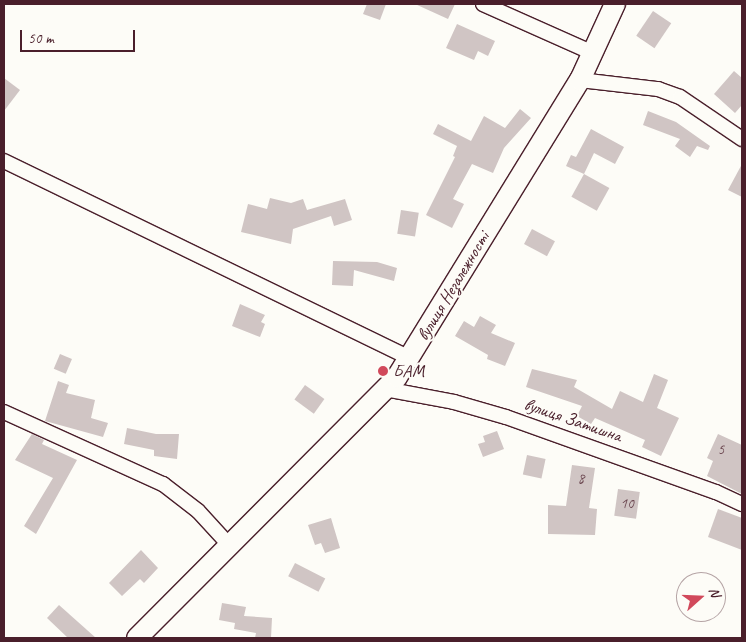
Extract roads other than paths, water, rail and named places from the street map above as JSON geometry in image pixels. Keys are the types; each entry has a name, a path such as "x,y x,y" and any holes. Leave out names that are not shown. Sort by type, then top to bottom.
{"street":[{"path":"483,4 591,52"},
{"name":"вулиця Незалежності","path":"137,638 231,548 385,389 409,358 580,80 614,4"},
{"path":"580,80 658,89 680,97 742,139"},
{"path":"4,161 409,358"},
{"name":"вулиця Затишна","path":"385,389 454,402 506,417 716,492 742,504"},
{"path":"4,412 163,484 198,511 231,548"}],"place":[{"name":"БАМ","path":"383,371"}]}
